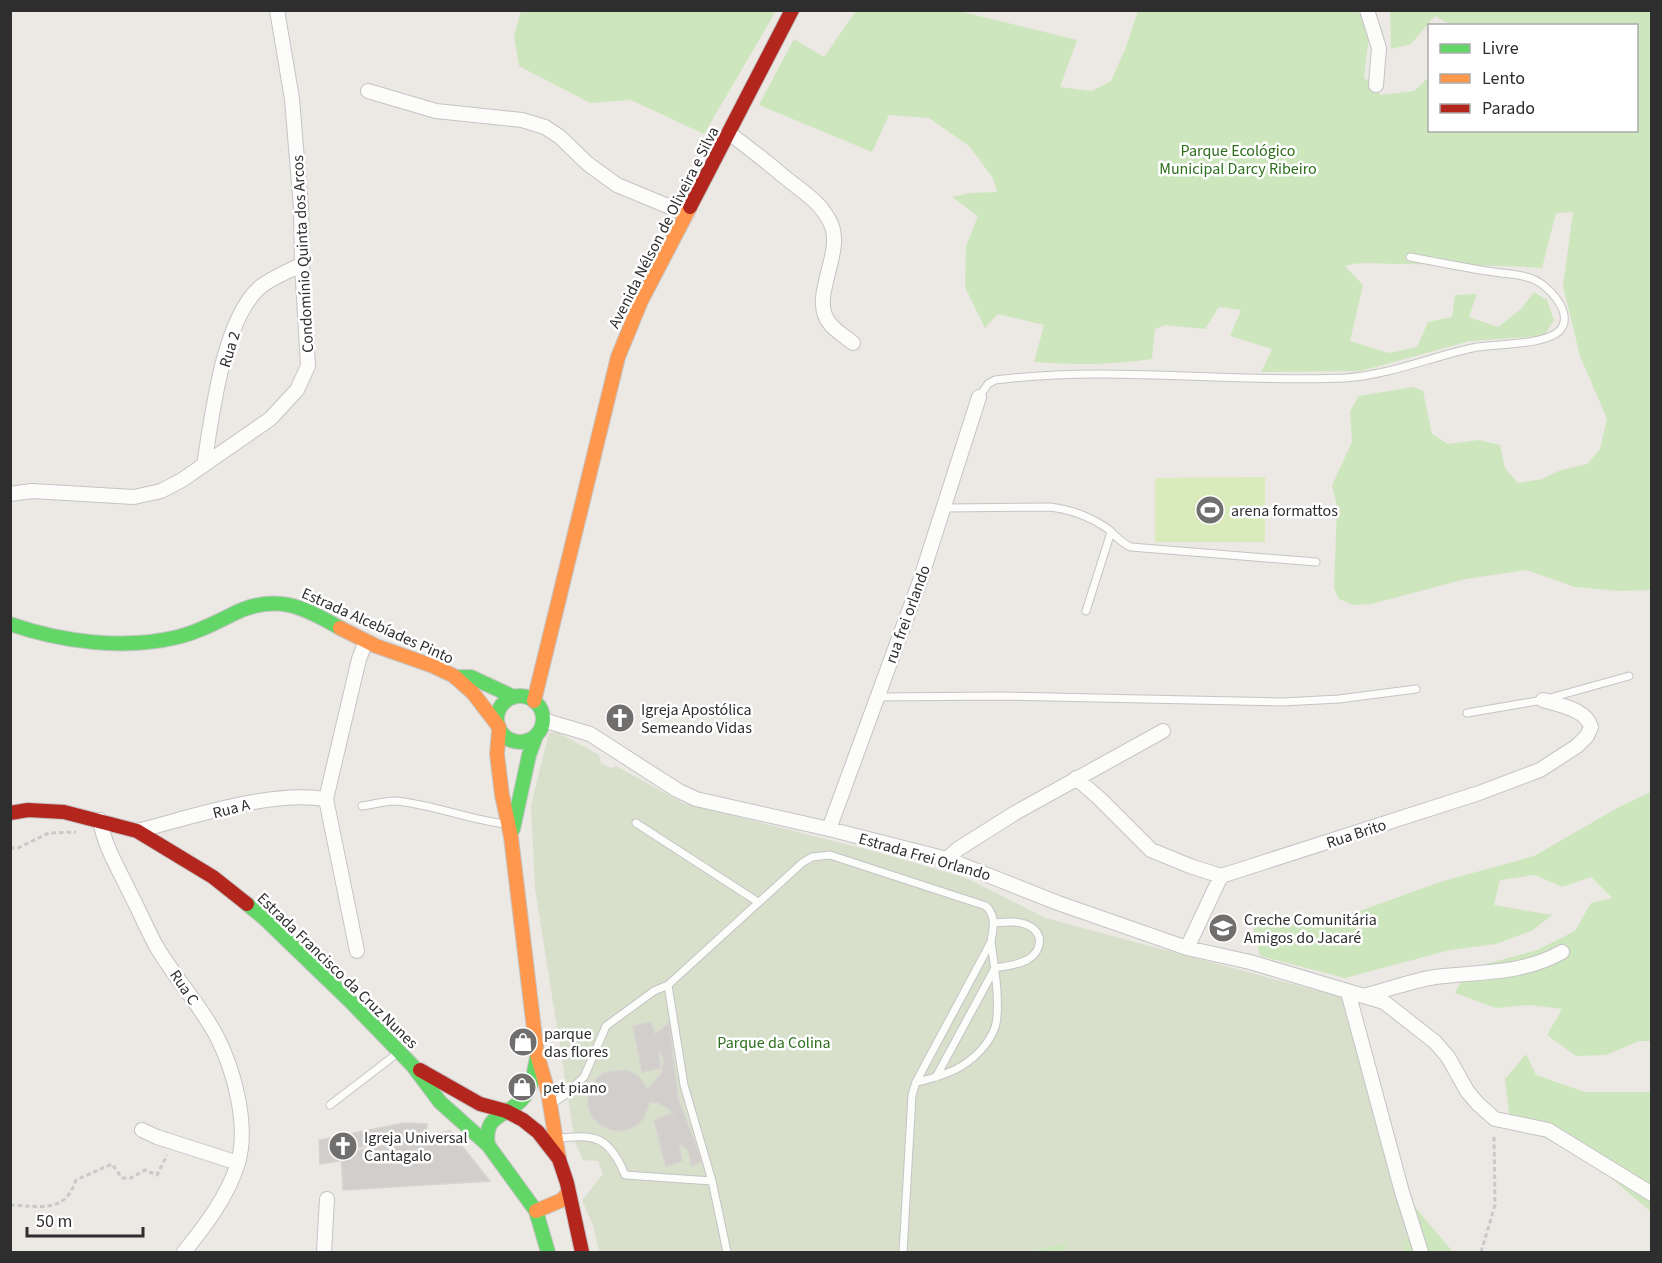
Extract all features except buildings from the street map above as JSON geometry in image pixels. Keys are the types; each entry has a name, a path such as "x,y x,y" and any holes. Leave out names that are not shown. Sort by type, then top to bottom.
{"street":[{"name":"Condomínio Quinta dos Arcos","path":"10,494 32,491 134,497 161,491 182,480 270,419 297,390 308,366 301,208 292,99 277,10"},
{"name":"Avenida Nélson de Oliveira e Silva","path":"525,698 539,678 618,357 641,300 792,10"},
{"path":"1367,10 1379,48 1376,85"},
{"path":"368,91 436,111 522,120 545,127 560,137 588,164 617,185 687,214"},
{"path":"729,133 814,201 830,220 834,238 833,254 823,306 830,325 853,343"},
{"name":"Rua 2","path":"204,465 229,340 247,302 259,287 302,264"},
{"name":"rua frei orlando","path":"829,829 944,508 979,397"},
{"name":"Estrada Alcebíades Pinto","path":"10,624 32,633 116,643 165,640 198,631 229,615 268,602 294,605 366,641 454,676 471,677 525,698"},
{"path":"357,951 326,799 356,669 366,641"},
{"name":"Estrada Alcebíades Pinto","path":"454,676 476,698 499,729"},
{"path":"510,830 529,755 536,736 542,728 543,720 541,708 525,698 506,701 500,709 497,718 499,729 497,754 502,795 510,830 537,1054 550,1104 559,1159"},
{"name":"Rua Brito","path":"1221,876 1468,796 1540,770 1577,746 1592,727 1590,722 1576,711 1543,700"},
{"name":"Estrada Frei Orlando","path":"543,720 590,734 677,790 696,799 829,829 947,860 1058,903 1187,948 1250,962 1384,1002 1435,1042 1448,1057 1473,1098 1495,1119"},
{"path":"499,729 506,738 516,742 527,741 536,736"},
{"path":"947,860 958,849 1006,819 1163,731"},
{"path":"1076,778 1100,798 1151,850 1221,876 1187,948"},
{"name":"Rua A","path":"137,831 255,802 294,797 326,799"},
{"name":"Estrada Francisco da Cruz Nunes","path":"10,813 28,810 64,812 101,826 137,831 213,877 264,918 413,1066 440,1102 488,1145 536,1211 548,1252"},
{"name":"Rua C","path":"101,826 106,843 156,945 216,1036 231,1072 241,1112 241,1146 238,1163 223,1196 204,1227 184,1252"},
{"path":"1363,996 1435,977 1495,973 1543,963 1562,952"},
{"path":"1348,992 1420,1252"},
{"path":"488,1145 486,1127 523,1098 533,1080 537,1054"},
{"name":"Estrada Francisco da Cruz Nunes","path":"413,1066 480,1104 506,1111 523,1120 538,1132 559,1159 567,1183 582,1252"},
{"path":"1495,1119 1548,1130 1652,1194"},
{"path":"142,1130 238,1163"},
{"path":"536,1211 558,1202 568,1193"},
{"path":"324,1252 327,1199"}],"lane":[{"path":"979,397 988,384 995,380 1044,376 1346,378 1394,369 1476,348 1546,339 1559,332 1564,325 1565,316 1556,297 1532,278 1410,257"},
{"path":"944,508 1065,508 1102,525 1123,544 1143,549 1316,562"},
{"path":"1086,611 1111,532"},
{"path":"1467,712 1543,700 1629,676"},
{"path":"877,697 1002,696 1282,702 1339,699 1416,689"},
{"path":"362,806 392,801 426,806 510,830"},
{"path":"636,823 758,902"},
{"path":"550,1104 565,1095 584,1077 606,1026 654,991 668,985 802,863 812,857 830,855 986,906 993,913 991,942 995,968 997,1013 995,1029 982,1049 967,1063 949,1073 916,1082"},
{"path":"994,923 1013,922 1030,926 1038,934 1040,942 1038,951 1029,959 995,968"},
{"path":"903,1252 912,1095 916,1082 991,942"},
{"path":"936,1077 995,968"},
{"path":"668,985 684,1085 712,1181 727,1252"},
{"path":"330,1106 399,1052"},
{"path":"556,1139 573,1136 597,1138 616,1154 625,1175 712,1181"}],"path":[{"path":"10,848 18,848 49,833 101,826"},
{"path":"1480,1252 1496,1205 1493,1154 1495,1119"},
{"path":"10,1205 56,1206 72,1193 76,1180 112,1164 122,1178 131,1178 145,1170 157,1175 174,1142"}],"green space":[{"path":"521,10 776,11 704,134 631,100 590,103 519,66 514,36"},
{"name":"Parque Ecológico Municipal Darcy Ribeiro","path":"1362,10 1371,18 1364,77 1381,95 1414,91 1428,78 1428,132 1638,132 1638,24 1449,24 1435,16 1411,44 1391,49 1390,11 1651,11 1651,590 1620,591 1575,587 1526,570 1466,579 1371,604 1353,605 1339,599 1334,588 1337,507 1332,485 1352,442 1350,411 1359,396 1413,387 1423,391 1432,434 1448,444 1479,440 1500,445 1505,468 1518,483 1542,479 1561,470 1587,464 1600,449 1607,419 1580,356 1563,286 1573,212 1556,213 1542,268 1370,263 1345,266 1363,285 1350,341 1389,353 1417,347 1428,322 1452,317 1455,295 1477,294 1469,317 1498,327 1521,309 1534,292 1547,300 1554,320 1544,336 1470,341 1361,371 1261,372 1272,349 1230,336 1241,310 1219,307 1205,329 1165,325 1155,329 1152,359 1093,364 1034,362 1044,325 998,314 985,328 965,287 966,246 978,216 952,197 970,193 997,192 993,178 969,146 929,118 889,115 872,152 759,105 794,39 824,57 856,11 959,11 1077,40 1060,87 1092,91 1111,81 1138,11"},
{"name":"arena formattos","path":"1265,477 1265,542 1155,542 1155,478"},
{"name":"Parque da Colina","path":"557,732 599,755 601,763 611,768 616,766 683,803 881,853 966,878 1045,918 1349,999 1414,1206 1403,1252 1064,1252 1066,1241 1030,1252 599,1252 594,1228 582,1200 603,1174 598,1161 583,1160 575,1142 535,888 531,805 549,733"},
{"path":"1651,792 1651,1041 1639,1041 1606,1055 1576,1056 1547,1035 1562,1009 1530,1005 1496,1008 1455,993 1468,969 1537,950 1575,931 1591,903 1612,898 1591,877 1562,887 1535,875 1500,880 1494,905 1552,915 1533,930 1496,944 1450,950 1345,978 1260,956 1253,926 1357,912 1440,882 1534,856 1619,807"},
{"path":"1526,1054 1536,1075 1585,1092 1651,1092 1651,1215 1649,1210 1592,1162 1510,1121 1505,1079"},
{"path":"1414,1206 1453,1252 1403,1252"},
{"path":"1067,1241 1064,1252 1030,1252"}],"traffic: fast":[{"path":"10,624 72,639 136,643 185,635 248,608 275,603 301,608 340,628"},
{"path":"455,677 471,677 514,697"},
{"path":"520,696 536,703 543,719 536,735 520,742 504,735 497,719 504,703 520,696"},
{"path":"513,829 529,755 536,736"},
{"path":"247,904 350,1001 413,1066 440,1102 488,1145 536,1211 548,1252"},
{"path":"488,1145 487,1134 493,1121 518,1104 527,1093 537,1057"}],"traffic: slow":[{"path":"534,701 618,357 641,301 690,207"},
{"path":"340,628 376,646 454,676 473,693 499,727"},
{"path":"499,730 497,754 502,795 511,837 537,1054 548,1092 559,1159"},
{"path":"536,1211 562,1200 568,1193"}],"traffic: jam":[{"path":"690,207 792,10"},
{"path":"10,813 28,810 64,812 137,831 213,877 247,904"},
{"path":"420,1070 480,1104 506,1111 523,1120 538,1132 559,1159 567,1183 582,1252"}],"place":[{"name":"arena formattos","path":"1210,510"},
{"name":"Igreja Apostólica Semeando Vidas","path":"620,718"},
{"name":"Creche Comunitária Amigos do Jacaré","path":"1223,928"},
{"name":"parque das flores","path":"523,1042"},
{"name":"pet piano","path":"522,1087"},
{"name":"Igreja Universal Cantagalo","path":"343,1146"}]}
